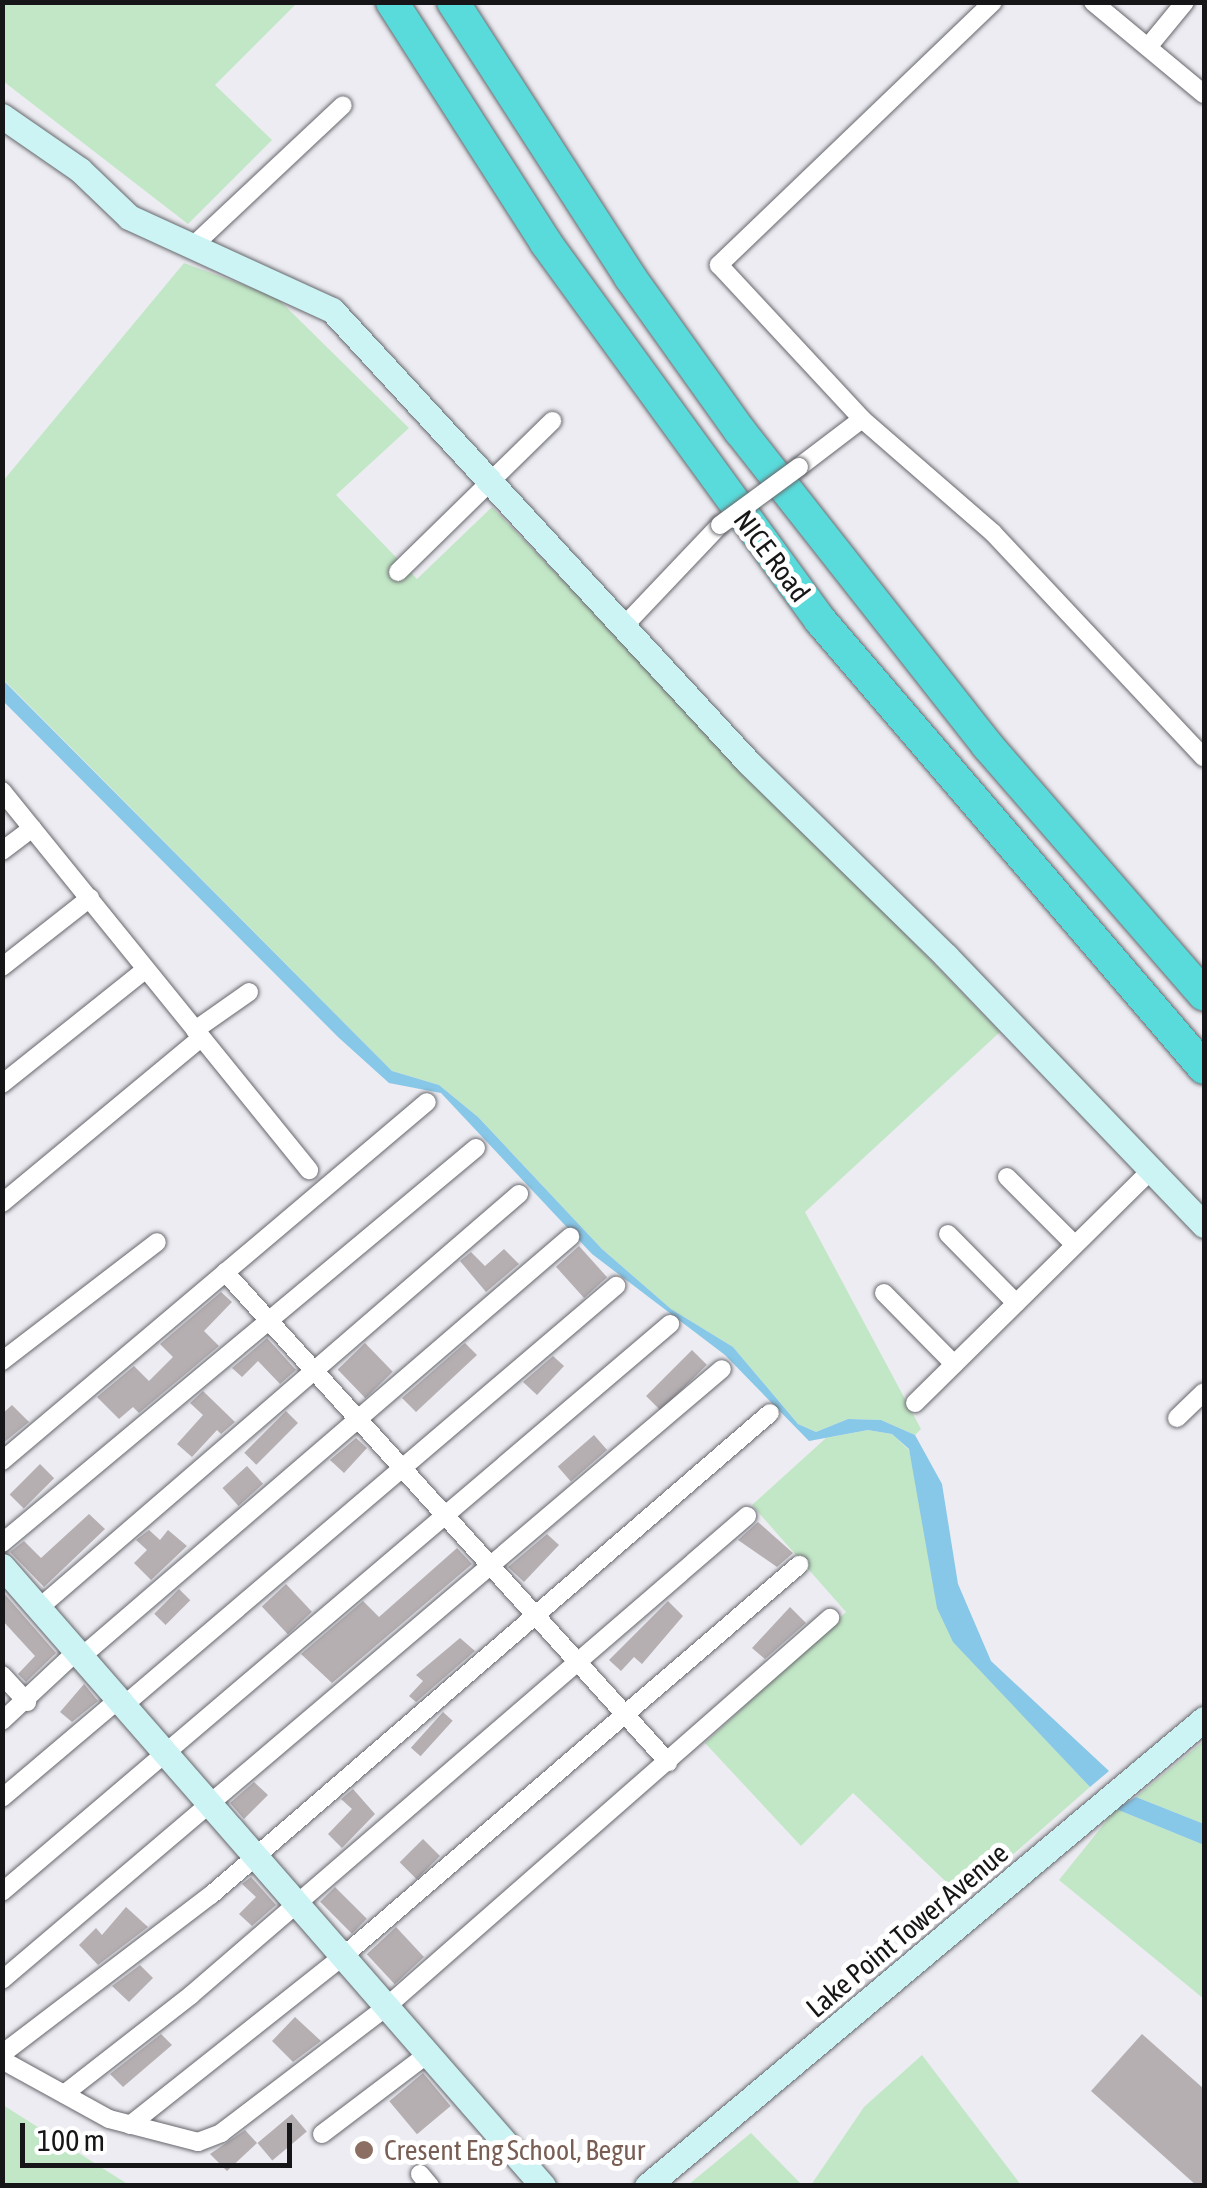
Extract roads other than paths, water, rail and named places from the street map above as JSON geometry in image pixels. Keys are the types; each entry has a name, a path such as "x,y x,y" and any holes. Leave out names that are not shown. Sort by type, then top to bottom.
{"highway":[{"name":"NICE Road","path":"392,2 568,274 820,620 1204,1068"},
{"name":"NICE Road","path":"453,2 630,277 740,431 986,745 1204,995"}],"street":[{"path":"993,2 719,265 862,418 993,533 1204,758"},
{"path":"1093,2 1204,94"},
{"path":"1148,47 1186,2"},
{"path":"194,245 343,105"},
{"path":"2,116 80,170 129,217 332,310 492,479 748,763 946,956 1204,1226"},
{"path":"625,625 720,525 862,418"},
{"path":"398,572 552,421"},
{"path":"2,791 308,1170"},
{"path":"2,851 32,828"},
{"path":"2,967 90,898"},
{"path":"2,1084 146,969"},
{"path":"2,1202 249,992"},
{"path":"2,1461 427,1102"},
{"path":"2,1543 476,1148"},
{"path":"914,1403 1150,1170"},
{"path":"1006,1177 1075,1245"},
{"path":"39,1608 227,1450 313,1368 519,1194"},
{"path":"948,1234 1016,1303"},
{"path":"2,1720 570,1236"},
{"path":"2,1361 157,1242"},
{"path":"225,1272 668,1762"},
{"path":"2,1798 402,1470 616,1286"},
{"path":"884,1293 954,1364"},
{"path":"2,1892 670,1324"},
{"path":"2,1980 722,1369"},
{"path":"1177,1418 1204,1392"},
{"path":"770,1413 142,1952 2,2057 64,2094 130,2125 198,2142 221,2133 384,2008 830,1618"},
{"path":"64,2094 296,1906 747,1516"},
{"path":"130,2125 340,1958 799,1565"},
{"path":"2,1566 340,1958 543,2186"},
{"path":"2,1674 27,1702"},
{"name":"Lake Point Tower Avenue","path":"647,2186 1204,1719"},
{"path":"322,2134 426,2056"}],"water":[{"path":"2,679 392,1071 439,1085 478,1117 602,1249 671,1309 733,1347 798,1424 816,1432 848,1419 881,1420 915,1435 942,1484 958,1584 991,1661 1109,1771 1090,1787 953,1642 937,1608 909,1449 892,1434 868,1430 809,1441 725,1355 592,1254 441,1093 389,1083 338,1037 3,701"},
{"path":"1136,1797 1204,1824 1204,1845 1116,1809"}],"place":[{"name":"Cresent Eng School, Begur","path":"364,2150"}]}
